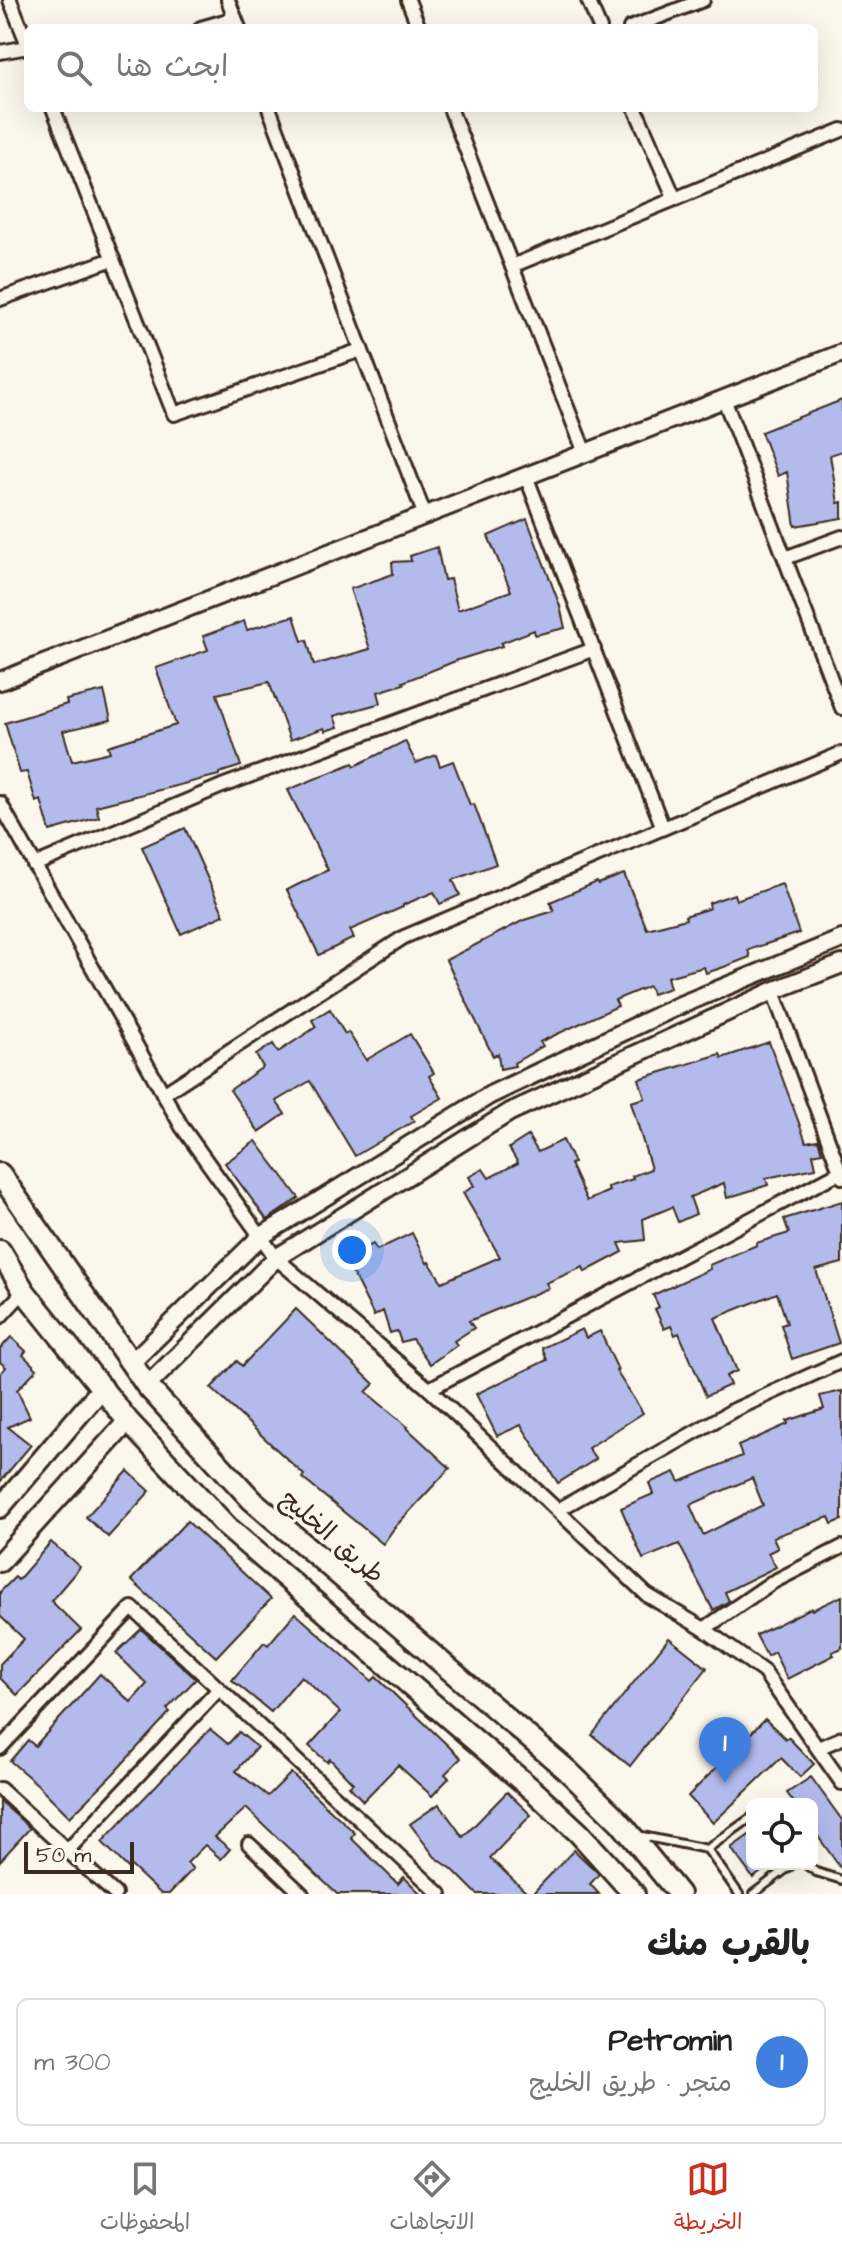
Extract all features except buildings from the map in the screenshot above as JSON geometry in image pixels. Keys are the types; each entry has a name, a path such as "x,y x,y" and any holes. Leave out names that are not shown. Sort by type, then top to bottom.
{"main road":[{"name":"طريق الخليج","path":"0,1174 147,1386 252,1500 568,1771 630,1833 679,1894"},
{"path":"0,1251 24,1291 128,1421 227,1527 536,1793 579,1833 634,1894"},
{"path":"0,1508 103,1387"},
{"path":"0,1562 128,1421"}],"street":[{"path":"10,0 24,36"},
{"path":"228,0 237,23"},
{"path":"408,0 417,24"},
{"path":"588,0 598,24"},
{"path":"640,24 703,0"},
{"path":"0,52 24,47"},
{"path":"55,112 174,414 361,350"},
{"path":"271,112 425,516"},
{"path":"452,112 585,453"},
{"path":"637,112 675,199"},
{"path":"512,266 842,130"},
{"path":"0,299 113,259"},
{"path":"0,681 842,353"},
{"path":"724,399 842,708"},
{"path":"526,476 663,828"},
{"path":"785,558 842,537"},
{"path":"34,865 222,786 594,649"},
{"path":"163,1094 404,937 842,753"},
{"path":"0,803 182,1127 276,1258 429,1389 647,1595 704,1629 764,1672 842,1783"},
{"path":"131,1363 260,1237 490,1095 678,1006 842,939"},
{"path":"147,1386 276,1258 510,1112 773,991 842,964"},
{"path":"429,1389 841,1174 773,991"},
{"path":"0,1317 24,1291"},
{"path":"558,1510 732,1411 842,1361"},
{"path":"704,1629 771,1583 842,1547"},
{"path":"0,1748 132,1608 440,1894"},
{"path":"67,1851 219,1689"},
{"path":"818,1748 842,1738"},
{"path":"0,1789 115,1894"},
{"path":"249,1844 302,1894"}],"lane":[{"path":"707,1849 746,1820"},
{"path":"630,1833 707,1849 739,1894"},
{"path":"753,1894 785,1870"},
{"path":"814,1870 842,1880"}],"place":[{"name":"Petromin","path":"725,1783"}]}
